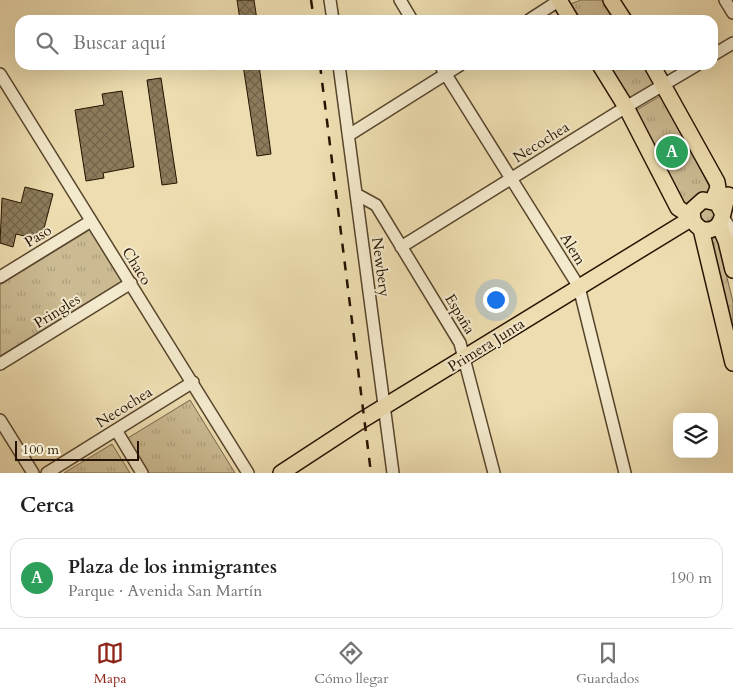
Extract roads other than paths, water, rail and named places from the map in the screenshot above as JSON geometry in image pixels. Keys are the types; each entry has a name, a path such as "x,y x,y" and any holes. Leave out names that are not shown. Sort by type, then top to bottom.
{"main road":[{"path":"560,0 569,15"},
{"path":"611,0 621,15"},
{"path":"603,70 626,107 678,208 695,221 712,230 722,206"},
{"path":"655,70 717,182 726,241 733,270"},
{"path":"722,206 699,202 693,209 733,363"},
{"name":"Primera Junta","path":"281,473 579,287 695,221"}],"street":[{"path":"330,0 332,15"},
{"path":"400,0 409,15"},
{"path":"537,15 560,0"},
{"path":"724,0 733,13"},
{"path":"718,53 733,43"},
{"name":"Newbery","path":"340,70 393,473"},
{"path":"348,135 443,70"},
{"name":"Alem","path":"443,70 579,287 625,473"},
{"name":"Necochea","path":"401,247 626,107 690,70"},
{"name":"Chaco","path":"0,74 248,473"},
{"name":"España","path":"356,194 376,205 460,343 494,473"},
{"path":"722,206 733,233"},
{"name":"Paso","path":"0,277 91,221"},
{"name":"Pringles","path":"0,364 131,283"},
{"name":"Necochea","path":"46,473 193,382"},
{"path":"0,420 33,473"},
{"path":"116,430 142,473"}],"railway":[{"path":"311,0 313,15"},
{"path":"321,70 371,473"}],"place":[{"name":"Plaza de los inmigrantes","path":"672,152"}]}
